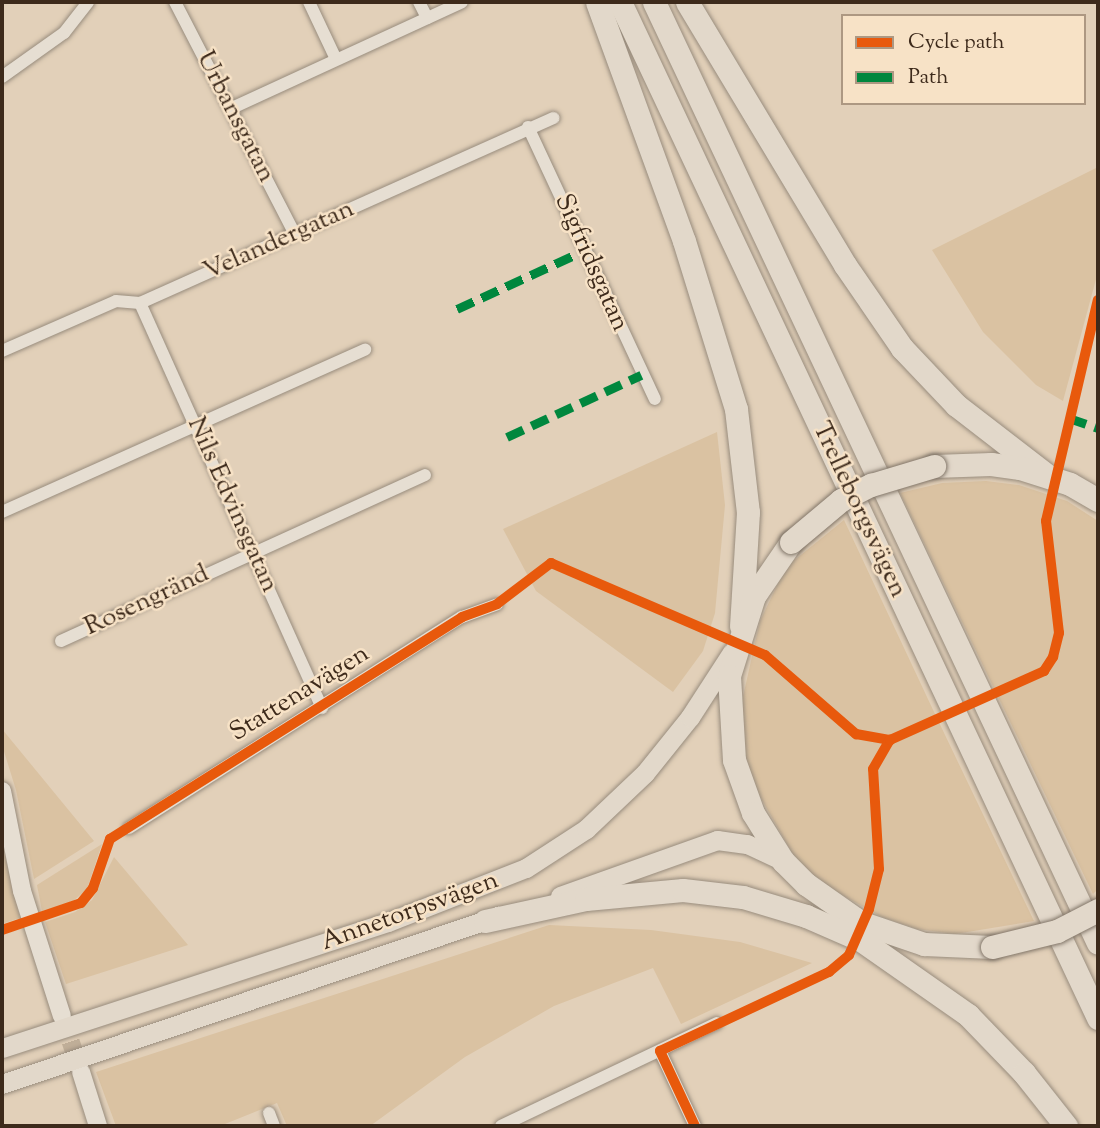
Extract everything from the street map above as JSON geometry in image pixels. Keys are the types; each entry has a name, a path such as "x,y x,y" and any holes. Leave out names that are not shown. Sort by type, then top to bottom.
{"highway":[{"path":"597,2 707,309 736,409 748,512 741,626"},
{"name":"Trelleborgsvägen","path":"620,2 1098,1018"},
{"name":"Trelleborgsvägen","path":"654,2 1098,943"},
{"path":"687,2 845,265 902,348 956,405 1048,476"},
{"path":"1097,498 1048,476 991,464 934,466 902,473 841,500 791,542 770,568 741,626 734,648 727,704 734,760 753,813 783,861 832,905 890,934 924,944 992,947 1057,931 1098,910"},
{"path":"485,921 586,899 655,890 743,897 806,916 861,940 968,1015 1024,1073 1066,1126"},
{"path":"890,934 992,1019 1038,1070 1079,1126"}],"main road":[{"name":"Annetorpsvägen","path":"2,1048 388,922 526,868 586,829 645,773 690,717 734,648"},
{"name":"Annetorpsvägen","path":"2,1084 717,840 747,844 783,861"}],"street":[{"path":"2,77 64,33 88,2"},
{"name":"Urbansgatan","path":"175,2 232,108 294,233"},
{"path":"309,2 336,59"},
{"path":"419,2 427,18"},
{"path":"232,108 462,2"},
{"name":"Velandergatan","path":"2,351 116,301 140,303 553,118"},
{"name":"Sigfridsgatan","path":"528,127 655,399"},
{"name":"Nils Edvinsgatan","path":"140,303 323,708"},
{"path":"2,512 365,350"},
{"name":"Rosengränd","path":"61,641 425,475"},
{"name":"Stattenavägen","path":"129,828 323,708 462,617 497,604"},
{"path":"2,792 22,891 62,1016"},
{"path":"501,1126 717,1023"},
{"path":"660,1051 695,1126"},
{"path":"81,1072 98,1126"},
{"path":"269,1113 274,1126"}],"shaded area":[{"path":"1098,167 1098,272 1063,401 1036,385 983,332 932,250"},
{"path":"717,432 725,505 715,613 703,651 673,692 536,591 503,529"},
{"path":"986,481 1019,485 1067,501 1098,521 1098,889 1093,894 900,493 942,483"},
{"path":"844,520 1034,921 955,934 917,929 882,917 822,884 795,858 754,786 745,754 742,701 760,621 786,567"},
{"path":"2,729 94,841 34,879 16,790 2,745"},
{"path":"2,844 20,918 2,924"},
{"path":"102,844 87,889 71,903 42,911 37,885"},
{"path":"114,857 188,945 66,984 45,922 75,912 92,900"},
{"path":"549,925 651,930 740,942 812,963 681,1024 653,968 554,1006 465,1057 370,1126 287,1126 277,1103 220,1126 116,1126 96,1072"}],"tunnel":[{"path":"62,1016 81,1072"}],"marked path":[{"path":"457,309 585,250"},
{"path":"507,437 641,375"},
{"path":"1069,418 1098,428"}],"cycle path":[{"path":"695,1126 660,1051 829,972 849,955 869,909 879,869 873,769 890,740 1044,671 1053,657 1059,633 1046,521 1098,300"},
{"path":"2,930 81,903 93,888 110,839 462,617 497,604 551,563 765,655 856,734 890,740"}]}
